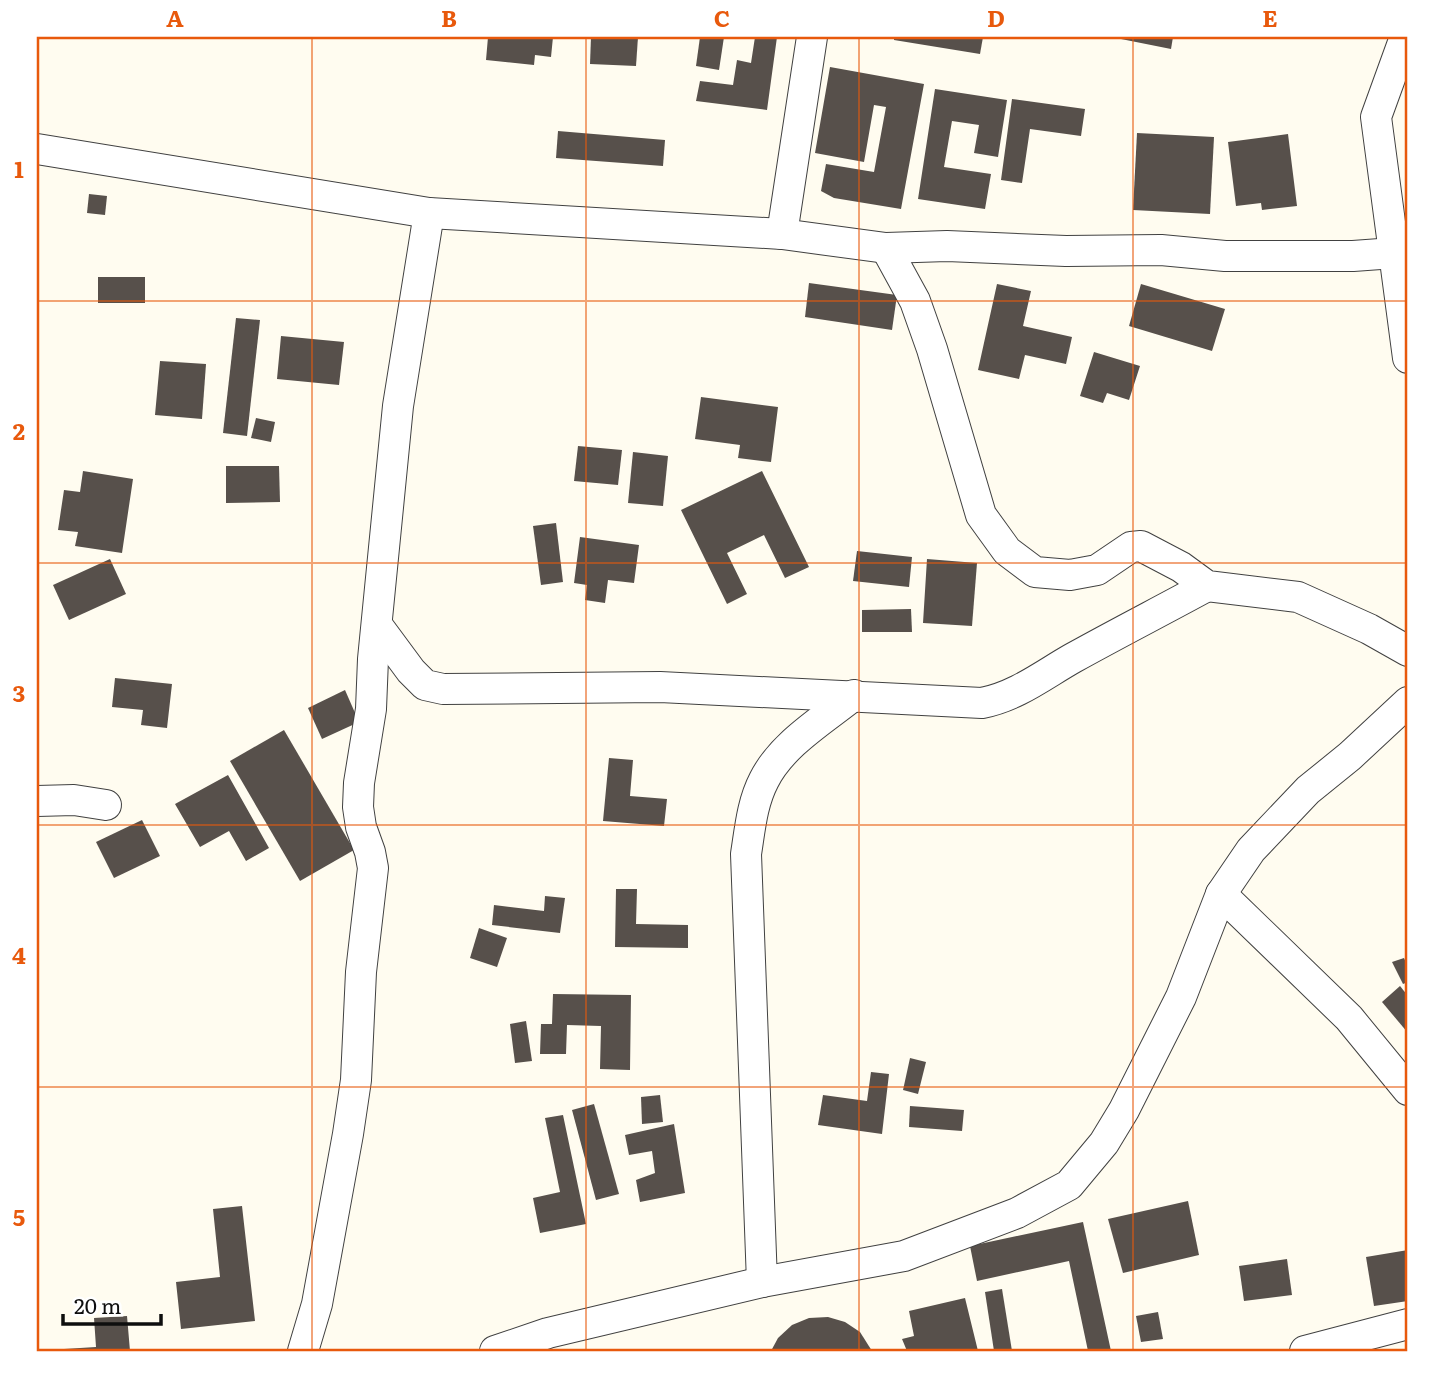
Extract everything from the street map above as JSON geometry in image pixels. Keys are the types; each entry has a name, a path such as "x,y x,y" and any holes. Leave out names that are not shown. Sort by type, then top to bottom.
{"street":[{"path":"782,234 812,37"},
{"path":"1405,37 1401,64 1376,117 1408,358"},
{"path":"37,149 429,213 782,234 886,247 1161,250 1225,256 1353,256 1394,253"},
{"path":"303,1351 317,1304 356,1080 361,972 373,868 358,807 359,783 371,709 398,406 429,213"},
{"path":"886,247 915,301 981,515 1007,551 1035,572 1070,575 1097,570 1132,547 1141,546 1181,567 1207,586 1298,597 1369,629 1408,651"},
{"path":"377,625 411,671 425,685 443,689 660,687 982,703 999,700 1028,687 1070,660 1207,586"},
{"path":"762,1282 746,854 755,806 764,780 782,754 854,695"},
{"path":"495,1351 548,1333 762,1282 904,1256 1017,1213 1069,1185 1104,1143 1124,1110 1181,997 1221,894 1251,850 1307,790 1350,756 1408,702"},
{"path":"37,801 74,800 106,805"},
{"path":"1221,894 1349,1018 1408,1090"},
{"path":"1305,1351 1408,1324"}],"building":[{"path":"488,37 553,37 551,57 535,55 534,65 486,60"},
{"path":"591,37 638,37 636,66 590,64"},
{"path":"700,37 724,37 719,70 696,66"},
{"path":"755,37 777,37 767,110 696,101 700,81 733,85 737,60 751,63"},
{"path":"894,37 983,37 980,54 894,40"},
{"path":"1111,37 1173,37 1171,49"},
{"path":"830,67 924,84 901,209 834,198 821,191 826,164 874,172 886,107 874,105 864,162 815,153"},
{"path":"935,89 1007,100 998,157 974,153 979,125 952,121 944,167 991,174 985,209 918,199"},
{"path":"1012,99 1085,109 1081,136 1030,129 1022,183 1001,180"},
{"path":"558,131 665,140 663,166 556,158"},
{"path":"1137,133 1214,137 1210,214 1133,210"},
{"path":"1288,134 1297,206 1262,210 1261,203 1236,206 1228,142"},
{"path":"89,194 107,196 105,215 87,213"},
{"path":"98,277 145,277 145,303 98,303"},
{"path":"809,283 897,295 892,330 805,317"},
{"path":"997,284 1031,291 1023,326 1072,337 1066,364 1025,355 1019,379 978,370"},
{"path":"1141,284 1225,309 1212,351 1129,326"},
{"path":"236,318 260,320 247,436 223,433"},
{"path":"281,336 344,342 339,385 277,379"},
{"path":"1094,352 1140,366 1129,400 1107,393 1103,403 1080,396"},
{"path":"160,361 206,364 202,419 155,415"},
{"path":"701,397 778,407 771,462 738,458 740,445 695,439"},
{"path":"256,418 275,422 271,442 251,438"},
{"path":"578,446 622,450 618,485 574,481"},
{"path":"633,452 668,456 663,506 628,503"},
{"path":"226,466 279,466 280,502 226,503"},
{"path":"83,471 133,479 122,553 75,546 78,532 58,530 64,490 80,492"},
{"path":"762,471 809,567 785,578 764,535 727,553 747,594 727,604 681,510"},
{"path":"556,523 563,582 541,585 533,526"},
{"path":"580,537 639,545 634,583 608,580 605,603 585,600 587,585 574,583"},
{"path":"857,551 912,557 909,587 853,581"},
{"path":"110,559 126,594 69,620 53,585"},
{"path":"927,559 977,563 972,626 923,623"},
{"path":"911,609 912,632 862,632 862,610"},
{"path":"115,678 172,684 167,728 141,725 143,710 112,707"},
{"path":"345,690 359,722 322,739 308,708"},
{"path":"284,730 354,850 300,881 230,761"},
{"path":"609,758 633,760 630,796 667,799 664,826 603,821"},
{"path":"228,775 269,848 246,861 229,831 200,847 175,804"},
{"path":"142,820 160,856 114,878 96,842"},
{"path":"616,889 637,889 636,924 688,925 688,948 615,947"},
{"path":"545,896 565,898 560,933 492,925 494,905 544,911"},
{"path":"479,928 507,938 497,967 470,958"},
{"path":"1404,958 1408,967 1408,982 1403,984 1392,962"},
{"path":"1400,986 1408,996 1408,1033 1382,1002"},
{"path":"553,994 631,995 630,1070 600,1069 601,1026 567,1025 566,1054 540,1054 541,1024 552,1024"},
{"path":"526,1021 532,1061 515,1063 510,1024"},
{"path":"910,1058 926,1062 918,1094 903,1090"},
{"path":"871,1072 889,1074 882,1134 818,1125 823,1095 867,1101"},
{"path":"660,1095 663,1122 642,1124 641,1097"},
{"path":"594,1104 619,1194 596,1200 572,1110"},
{"path":"910,1106 964,1110 962,1131 909,1127"},
{"path":"563,1115 586,1224 540,1233 533,1198 560,1192 545,1118"},
{"path":"674,1124 685,1193 640,1202 636,1180 655,1173 652,1151 629,1155 625,1135"},
{"path":"1188,1201 1199,1255 1123,1273 1108,1219"},
{"path":"242,1206 255,1321 181,1329 176,1282 220,1277 213,1209"},
{"path":"1083,1222 1111,1351 1088,1351 1069,1261 977,1281 970,1246"},
{"path":"1408,1250 1408,1301 1374,1306 1366,1257"},
{"path":"1287,1259 1292,1295 1244,1301 1239,1266"},
{"path":"1002,1289 1012,1351 994,1351 985,1292"},
{"path":"965,1298 978,1351 907,1351 902,1339 914,1336 909,1311"},
{"path":"1158,1312 1163,1339 1141,1342 1136,1316"},
{"path":"127,1316 130,1351 64,1351 96,1347 94,1318"},
{"path":"828,1317 845,1322 860,1332 872,1351 771,1351 778,1338 792,1325 809,1318"}]}
